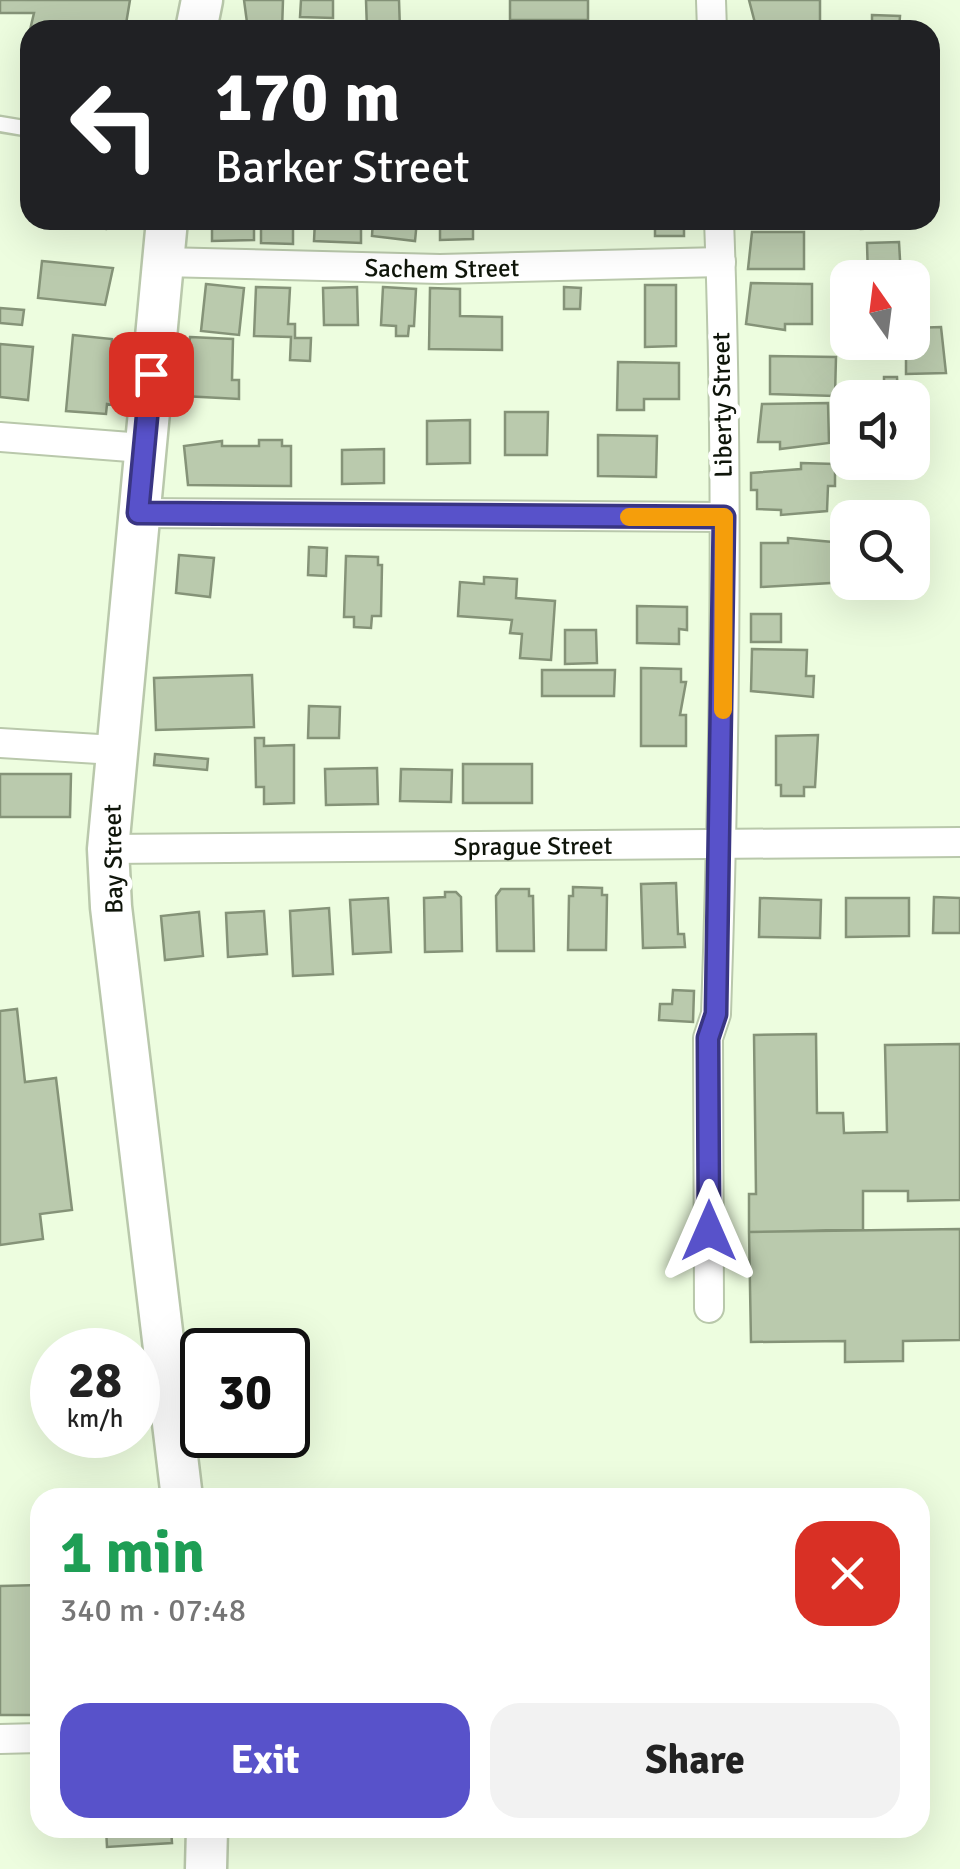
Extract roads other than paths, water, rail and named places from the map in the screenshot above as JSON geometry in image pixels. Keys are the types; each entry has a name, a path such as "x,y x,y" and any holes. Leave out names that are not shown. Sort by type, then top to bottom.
{"main road":[{"name":"Bay Street","path":"166,230 108,849 111,907 181,1488"},
{"path":"206,1869 207,1838"}],"street":[{"name":"Liberty Street","path":"709,1308 708,1038 716,1014 722,844 724,517 719,230"},
{"name":"Sachem Street","path":"162,262 440,269 721,262"},
{"path":"0,437 144,448"},
{"path":"138,513 724,517"},
{"path":"0,743 116,750"},
{"name":"Sprague Street","path":"108,849 960,842"},
{"path":"0,1739 30,1738"}]}
